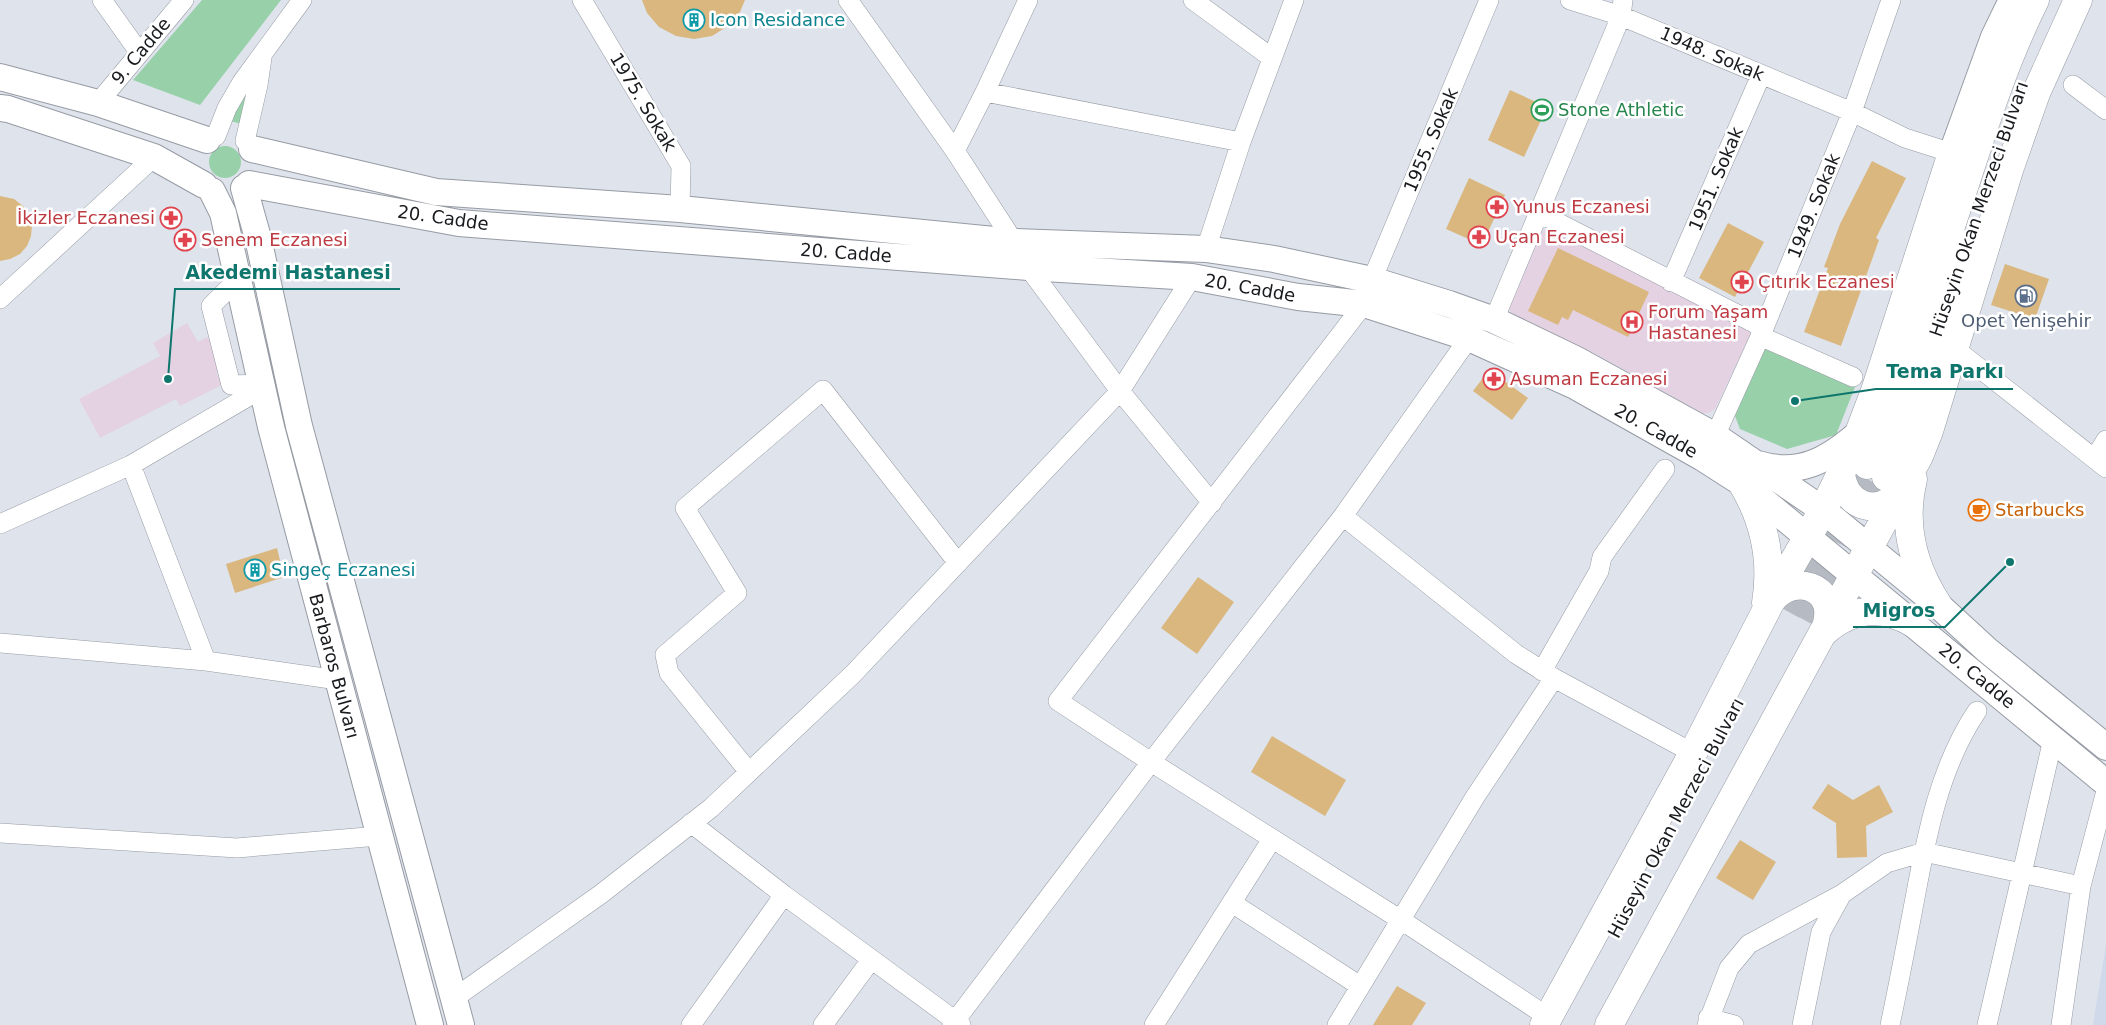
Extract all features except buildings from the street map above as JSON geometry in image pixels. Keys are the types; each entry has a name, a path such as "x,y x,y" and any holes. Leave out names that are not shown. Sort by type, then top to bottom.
{"main road":[{"name":"Hüseyin Okan Merzeci Bulvarı","path":"1884,478 1890,407 1988,116 2017,35 2035,0"},
{"name":"Hüseyin Okan Merzeci Bulvarı","path":"1884,478 1919,385 2024,73 2058,0"},
{"path":"1938,606 1916,564 1909,531 1909,494 1918,456 1929,431 2020,139 2036,93 2078,0"},
{"path":"1609,1025 1795,620 1807,536 1823,510 1860,433 1952,153"},
{"path":"1552,1022 1692,753 1795,620 1855,575 1870,548 1884,478 1918,456"},
{"path":"1746,472 1769,557 1768,589 1795,620 1833,624 1856,613 1881,611 1897,615 1913,623"},
{"path":"1841,473 1845,490 1850,497 1864,505 1880,506 1894,499 1884,478"},
{"name":"Hüseyin Okan Merzeci Bulvarı","path":"1552,1022 1622,920 1795,620"},
{"name":"Hüseyin Okan Merzeci Bulvarı","path":"1589,1025 1795,620"}],"street":[{"path":"102,0 139,52"},
{"name":"9. Cadde","path":"98,102 184,0"},
{"path":"208,188 198,177 196,167 196,157 200,148 212,138 242,82 302,0"},
{"name":"1975. Sokak","path":"582,0 681,166 680,209"},
{"path":"848,0 955,151 1014,242"},
{"path":"955,151 1028,0"},
{"path":"1193,0 1272,58"},
{"path":"1206,249 1241,142 1294,0"},
{"name":"1955. Sokak","path":"1151,762 1058,701 1212,503 1368,292 1489,0"},
{"name":"1948. Sokak","path":"1570,0 1622,8 1761,75 1852,112 1905,138 1952,153"},
{"name":"1949. Sokak","path":"1715,436 1762,332 1852,112 1891,0"},
{"path":"1952,153 1994,37 2012,0"},
{"path":"1494,320 1622,8"},
{"path":"248,145 262,57"},
{"name":"1951. Sokak","path":"1671,282 1761,75"},
{"path":"0,77 98,102 212,138 226,134 236,136 248,145 255,158 255,172 247,186 231,194 221,194 154,157 8,108 0,108"},
{"path":"2073,85 2106,110"},
{"path":"985,92 1241,142"},
{"name":"20. Cadde","path":"248,145 436,192 680,209 1014,242 1206,249 1274,259 1368,292 1575,386 1703,458 1746,472 1823,510 1938,606 1987,650 2106,747"},
{"path":"0,299 154,157"},
{"name":"20. Cadde","path":"247,186 459,223 1028,268 1192,277 1298,297 1368,292 1449,304 1494,320 1575,359 1715,436 1746,472 1807,536 2106,783"},
{"name":"Barbaros Bulvarı","path":"247,186 299,426 461,1025"},
{"name":"Barbaros Bulvarı","path":"208,188 223,212 274,436 429,1024"},
{"path":"258,238 272,208 311,197"},
{"path":"1539,213 1762,332 1853,376"},
{"path":"1028,268 1120,391 1212,503"},
{"path":"453,999 601,894 691,823 750,772 853,674 1120,391 1192,277"},
{"path":"691,823 956,1024 1151,762 1343,516 1470,338"},
{"path":"1954,348 2100,463 2106,440"},
{"path":"0,524 131,465 263,386"},
{"path":"750,772 669,673 666,655 737,593 685,508 823,390 958,563"},
{"path":"1746,472 1811,465 1836,452 1860,433"},
{"path":"131,465 206,661"},
{"path":"1336,1025 1548,674 1599,570 1602,557 1665,469"},
{"path":"1343,516 1516,654 1548,674 1692,753"},
{"path":"0,643 206,661 338,680"},
{"path":"1890,1025 1924,852 1945,774 1962,734 1977,711"},
{"path":"1987,1025 2053,739"},
{"path":"1151,762 1401,920 1552,1022"},
{"path":"2061,1025 2081,886 2106,791"},
{"path":"0,833 237,848 379,836"},
{"path":"1154,1025 1272,839"},
{"path":"1734,1025 1708,1021 1729,968 1749,944 1842,894 1887,863 1924,852 2081,886"},
{"path":"1802,1025 1821,932 1842,894"},
{"path":"691,1025 784,895"},
{"path":"1232,903 1360,986"},
{"path":"823,1025 871,960"}],"shaded area":[{"name":"Forum Yaşam Hastanesi","path":"1548,229 1750,329 1751,333 1715,409 1709,413 1702,413 1594,353 1513,315 1509,309 1543,230"},
{"path":"187,323 198,342 207,337 212,342 222,370 216,372 222,385 180,406 176,399 100,438 79,399 160,356 153,343"},
{"path":"2106,945 2106,1025 2093,1025"}],"green space":[{"path":"202,0 281,0 200,105 133,80"},
{"path":"252,82 245,125 227,120"},
{"path":"225,146 231,147 236,151 240,156 240,168 236,173 231,177 225,178 219,177 214,173 210,168 209,162 210,156 214,151 219,147"},
{"path":"1764,347 1855,387 1836,435 1787,449 1740,429 1735,416"}],"tunnel":[{"path":"1787,611 1867,465"},
{"path":"1808,622 1886,477"}],"place":[{"name":"Icon Residance","path":"694,20"},
{"name":"Stone Athletic","path":"1542,110"},
{"name":"Yunus Eczanesi","path":"1497,207"},
{"name":"İkizler Eczanesi","path":"171,218"},
{"name":"Uçan Eczanesi","path":"1479,237"},
{"name":"Senem Eczanesi","path":"185,240"},
{"name":"Çıtırık Eczanesi","path":"1742,282"},
{"name":"Opet Yenişehir","path":"2026,296"},
{"name":"Forum Yaşam Hastanesi","path":"1632,322"},
{"name":"Akedemi Hastanesi","path":"168,379"},
{"name":"Asuman Eczanesi","path":"1494,379"},
{"name":"Tema Parkı","path":"1795,401"},
{"name":"Starbucks","path":"1979,510"},
{"name":"Migros","path":"2010,562"},
{"name":"Singeç Eczanesi","path":"255,570"}]}
